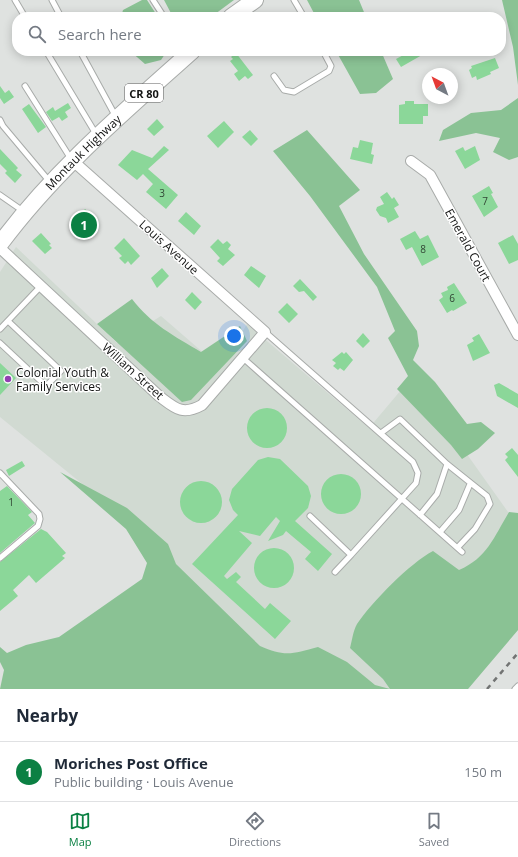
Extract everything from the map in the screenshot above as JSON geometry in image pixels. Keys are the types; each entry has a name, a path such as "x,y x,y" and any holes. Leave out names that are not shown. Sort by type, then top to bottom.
{"main road":[{"path":"238,12 255,0"},
{"name":"Montauk Highway","path":"0,244 50,182 116,118 185,56"}],"street":[{"name":"Louis Avenue","path":"73,161 265,332"},
{"name":"Emerald Court","path":"411,161 430,175 518,335"},
{"name":"William Street","path":"0,248 159,396 176,409 193,410 202,405 265,332"}],"lane":[{"path":"15,0 22,12"},
{"path":"52,0 58,12"},
{"path":"153,0 161,12"},
{"path":"294,0 301,12"},
{"path":"49,56 98,137"},
{"path":"83,56 116,118"},
{"path":"274,76 284,90 294,92 329,72 331,66 326,56"},
{"path":"26,86 73,161"},
{"path":"0,120 3,126 50,182"},
{"path":"0,195 25,213"},
{"path":"0,328 41,286"},
{"path":"0,343 46,386 61,371 8,321"},
{"path":"265,332 413,462 418,473 416,483 403,500 335,572"},
{"path":"243,358 462,552"},
{"path":"381,433 400,419 447,464 468,480 470,484 487,496 490,504 475,529 458,548"},
{"path":"420,514 437,494 447,464"},
{"path":"0,473 39,514 40,518 38,526 0,558"},
{"path":"440,532 459,510 470,484"},
{"path":"310,516 351,555"},
{"path":"515,689 518,686"}],"shaded area":[{"path":"16,247 117,343 161,316 221,368 247,324 369,428 412,377 518,526 518,630 468,689 302,689 102,500 0,417 0,272"}],"green space":[{"path":"142,0 147,0 155,12 122,12 123,10"},
{"path":"164,0 234,0 218,12 170,12"},
{"path":"307,0 359,0 364,12 313,12"},
{"path":"502,0 518,0 518,85 513,47"},
{"path":"136,56 164,56 161,60 145,64"},
{"path":"339,56 383,56 393,79 376,93 360,94"},
{"path":"518,98 518,157 509,160 493,152 500,138 476,133 439,141 443,130 471,113 501,110"},
{"path":"307,130 360,190 339,206 364,254 417,331 419,346 413,360 435,382 467,424 481,422 495,433 478,449 462,459 451,445 397,389 408,376 388,338 395,331 377,287 310,196 273,151"},
{"path":"132,299 155,323 201,352 240,326 247,341 191,400 182,402 97,324"},
{"path":"60,472 127,508 168,544 176,564 260,646 282,653 295,653 318,647 347,662 375,685 390,689 0,689 4,670 0,662 0,647 7,653 26,645 59,637 142,579 147,563 126,529"},
{"path":"509,512 518,513 518,630 468,689 390,689 383,679 350,648 357,624 372,605 392,584 414,564 433,551 459,570 469,565 489,546"}],"building":[{"path":"238,56 253,75 248,79 245,76 239,81 234,74 238,71 230,61 233,59 231,57"},
{"path":"402,56 420,56 401,67 396,59"},
{"path":"495,58 499,68 490,72 491,74 477,80 476,76 472,78 469,70 472,68 471,66"},
{"path":"0,86 5,93 9,90 14,97 4,104 0,98"},
{"path":"405,101 414,101 414,104 428,104 428,116 423,116 423,124 399,124 399,105 405,104"},
{"path":"68,103 71,108 65,112 68,117 62,121 59,117 52,121 46,112 53,107 55,111"},
{"path":"29,104 46,127 38,133 22,109"},
{"path":"157,119 164,127 154,136 147,129"},
{"path":"224,121 234,132 218,148 207,136"},
{"path":"250,130 258,139 251,146 242,137"},
{"path":"360,140 373,143 371,154 374,155 372,164 350,159 353,147 358,148"},
{"path":"164,146 169,150 148,169 178,195 166,209 146,192 153,184 143,174 137,180 118,165 132,150 152,158"},
{"path":"475,146 480,160 465,169 455,151 463,147 465,151"},
{"path":"0,149 18,168 16,170 22,175 15,183 5,173 7,171 0,164"},
{"path":"489,186 493,193 491,194 498,207 484,217 472,196"},
{"path":"387,192 392,199 394,197 399,205 394,208 399,217 388,223 386,218 380,216 376,210 377,207 384,204 380,197"},
{"path":"85,209 97,219 90,227 95,231 90,237 74,223"},
{"path":"186,212 201,226 194,235 178,221"},
{"path":"415,231 420,239 428,235 439,257 422,266 412,247 406,250 400,239"},
{"path":"41,233 51,244 49,245 52,248 45,254 32,241"},
{"path":"513,235 518,244 518,260 509,264 498,243"},
{"path":"124,238 140,256 131,265 128,261 125,264 119,258 122,256 114,248"},
{"path":"218,239 223,244 227,241 231,245 228,249 235,255 223,266 217,261 220,258 210,247"},
{"path":"251,266 266,276 259,288 244,275"},
{"path":"162,268 169,276 157,288 151,278"},
{"path":"300,279 317,297 313,301 304,291 299,292 293,286"},
{"path":"454,283 467,303 447,313 439,300 443,297 441,293 448,290 447,287"},
{"path":"192,292 202,302 195,310 185,300"},
{"path":"287,303 298,314 289,323 278,312"},
{"path":"363,333 370,341 363,348 356,341"},
{"path":"479,334 490,353 473,361 467,345 474,341 472,338"},
{"path":"342,352 344,354 346,352 353,360 344,371 340,368 338,370 333,366 336,363 332,360"},
{"name":"Colonial Youth & Family Services","path":"0,363 16,378 0,395"},
{"path":"499,383 518,394 518,408 497,396 494,385"},
{"path":"271,408 278,411 284,417 287,428 286,436 278,445 271,448 263,448 256,445 248,436 247,424 250,417 259,409"},
{"path":"512,448 518,455 518,477 505,460 508,457 505,454"},
{"path":"268,457 280,459 308,486 311,496 308,508 295,521 332,554 318,571 305,559 311,552 286,531 283,535 268,541 280,521 276,517 260,536 239,531 252,543 224,576 227,579 236,572 241,577 236,582 265,609 270,603 291,621 275,639 192,564 238,515 233,510 229,500 232,489 258,460"},
{"path":"22,461 25,466 9,476 6,470"},
{"path":"345,474 352,477 358,483 361,494 360,502 352,511 345,514 337,514 330,511 322,502 321,490 324,483 333,475"},
{"path":"201,481 216,487 222,502 216,517 201,523 186,517 180,502 186,487"},
{"path":"7,486 32,512 28,515 35,523 0,553 0,491"},
{"path":"41,529 47,532 66,553 62,556 65,558 36,583 29,575 13,590 18,596 0,611 0,562"},
{"path":"278,548 285,551 291,557 294,568 293,576 285,585 278,588 270,588 263,585 255,576 254,564 257,557 266,549"}],"railway":[{"path":"487,689 518,653"}],"place":[{"name":"Moriches Post Office","path":"84,225"},
{"name":"Colonial Youth & Family Services","path":"8,379"}]}
